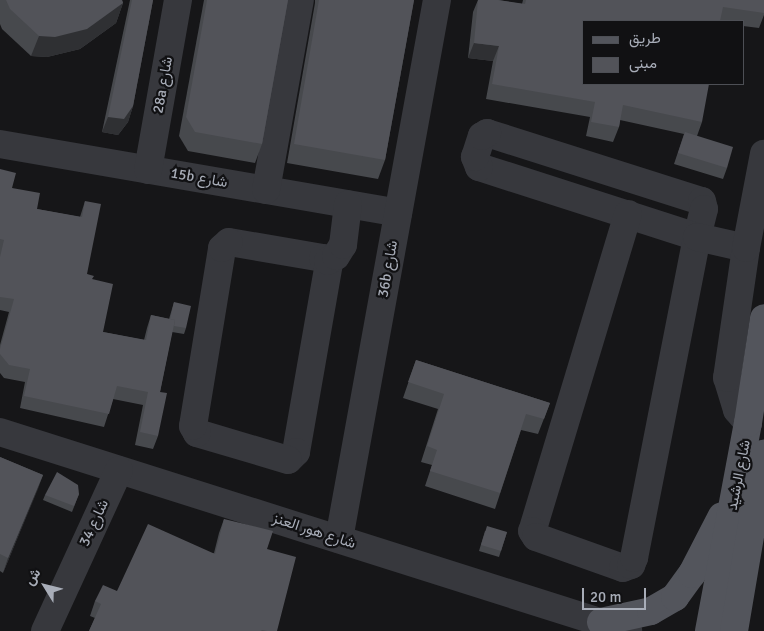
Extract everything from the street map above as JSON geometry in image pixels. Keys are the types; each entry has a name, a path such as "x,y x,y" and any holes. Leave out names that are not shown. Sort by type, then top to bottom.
{"main road":[{"name":"شارع الرشيد","path":"709,631 748,423 764,318"},
{"path":"734,631 764,454"},
{"path":"608,626 651,611 675,597 692,574 736,488"},
{"path":"608,626 652,631"}],"street":[{"name":"28a شارع","path":"148,170 178,0"},
{"path":"266,190 300,0"},
{"name":"36b شارع","path":"339,539 437,0"},
{"path":"628,214 532,531 539,539 623,568 631,565 634,558 697,236 704,206 702,201 490,133 482,136 475,160 479,167 628,214 697,236 746,248"},
{"name":"15b شارع","path":"0,144 398,213"},
{"path":"748,423 737,410 727,378 746,248 764,154"},
{"path":"328,261 294,456 284,459 198,433 193,422 222,248 235,242 328,261 336,256 343,245 348,204"},
{"name":"شارع هور العنز","path":"0,432 628,631"},
{"name":"شارع 34","path":"45,631 119,470"}],"building":[{"path":"6,0 122,0 123,3 87,29 55,37 39,36 10,9"},
{"path":"132,0 153,0 133,106 124,119 108,117"},
{"path":"207,0 288,0 262,144 195,132 186,117"},
{"path":"319,0 414,0 385,160 294,144"},
{"path":"478,0 498,0 525,4 526,0 764,0 764,13 723,7 720,20 582,20 582,85 709,85 702,122 623,105 619,127 591,122 595,102 492,84 499,46 474,43"},
{"path":"685,132 733,147 727,168 678,153"},
{"path":"0,169 16,173 12,188 40,193 37,209 82,217 85,201 101,204 87,274 94,276 92,279 113,284 103,332 146,340 151,315 175,320 160,392 167,393 158,436 140,432 148,392 117,386 109,414 24,396 30,369 9,365 0,354 14,299 0,297 0,257 4,240 0,239"},
{"path":"174,302 191,306 186,328 174,326 175,320 170,319"},
{"path":"416,360 550,403 544,419 526,414 500,493 430,471 437,450 427,446 444,394 408,382"},
{"path":"0,457 43,475 8,558 0,554"},
{"path":"57,472 78,485 79,494 74,506 45,495"},
{"path":"224,519 273,531 267,549 296,557 277,631 89,631 101,604 95,601 103,585 117,591 148,524 215,554"},
{"path":"487,526 507,532 501,551 481,545"}]}
